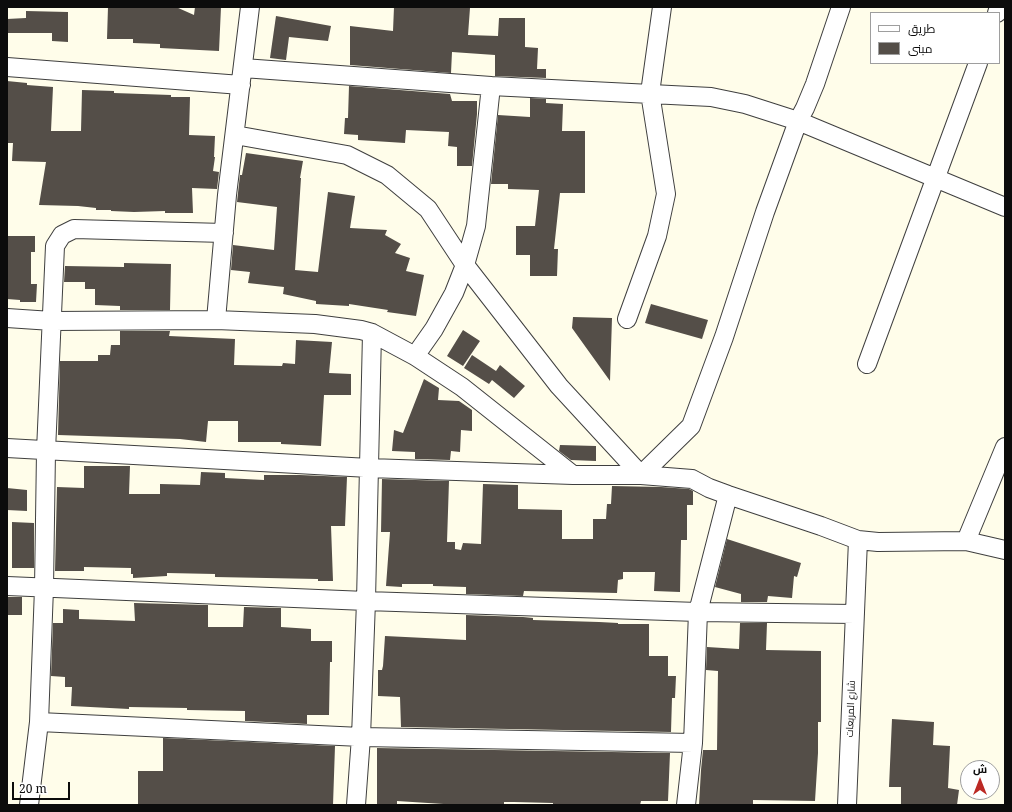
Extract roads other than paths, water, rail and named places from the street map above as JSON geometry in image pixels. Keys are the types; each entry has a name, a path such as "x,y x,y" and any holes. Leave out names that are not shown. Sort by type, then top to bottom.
{"street":[{"path":"216,320 224,233 250,7"},
{"path":"627,319 657,236 666,194 650,93 662,7"},
{"path":"641,475 691,426 724,337 765,212 798,121 806,108 815,84 841,7"},
{"path":"867,364 978,64"},
{"path":"7,67 491,86 710,97 745,104 798,121 1005,207"},
{"path":"415,356 434,329 454,293 465,265 476,226 491,86"},
{"path":"235,135 347,155 388,174 428,209 465,265 559,386 641,475"},
{"path":"29,805 39,722 44,588 46,451 55,246 62,235 74,230 102,229 224,233"},
{"path":"7,318 52,321 216,320 315,324 347,327 372,334 415,356 462,387 573,475"},
{"path":"356,805 361,737 366,601 372,334"},
{"path":"966,541 1005,447"},
{"path":"7,448 369,468 573,475 641,475 692,479 709,488 728,495 858,540 878,542 966,541 1005,550"},
{"path":"686,805 693,744 698,612 728,495"},
{"name":"شارع المربعات","path":"847,805 858,540"},
{"path":"7,586 366,601 698,612 855,614"},
{"path":"39,722 361,737 693,744"}]}
